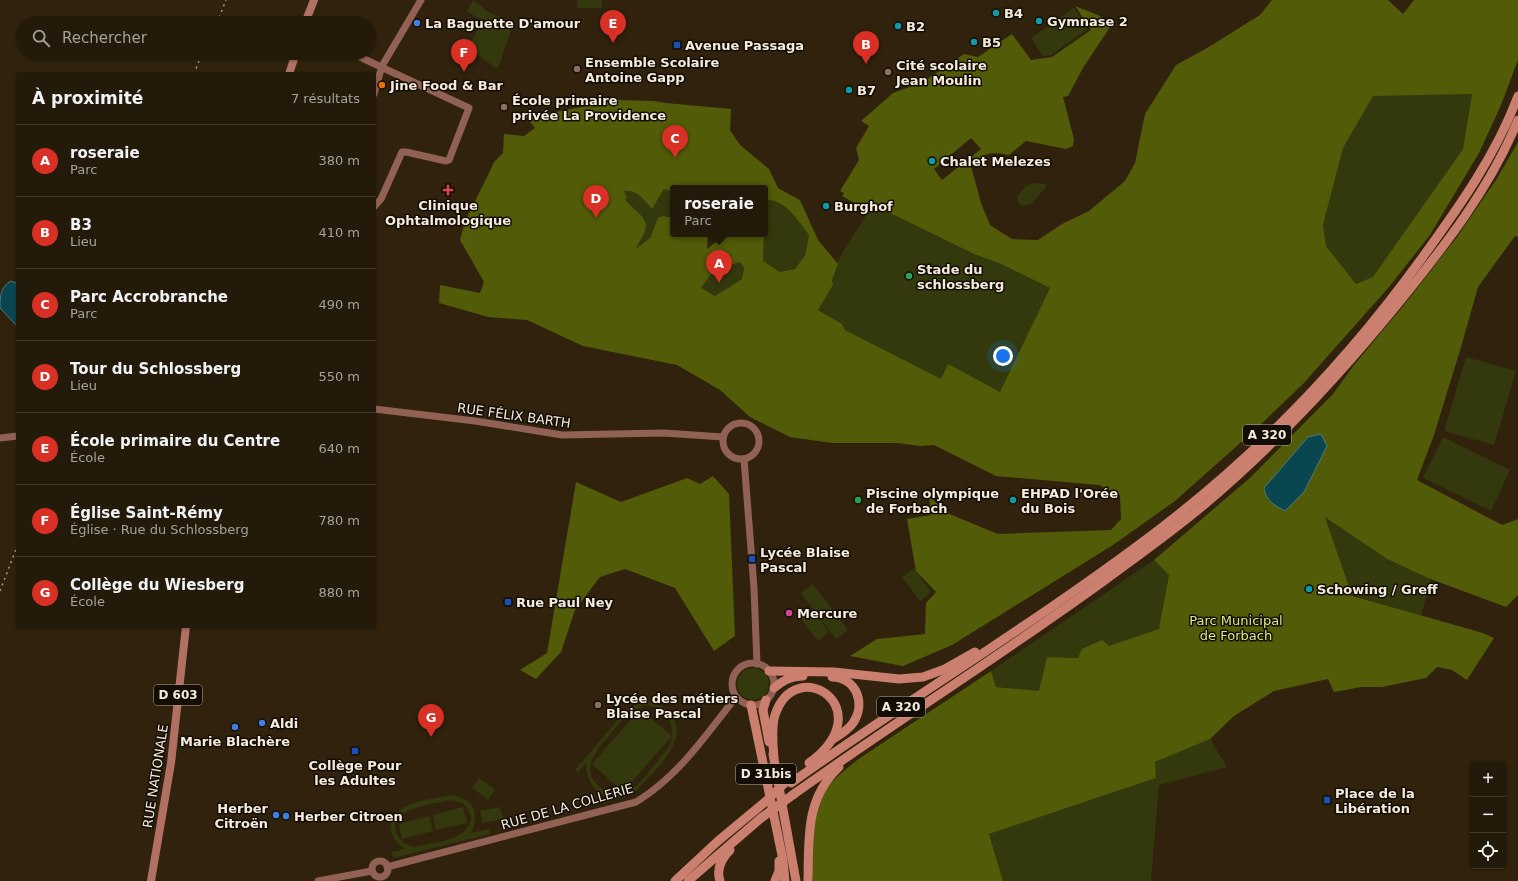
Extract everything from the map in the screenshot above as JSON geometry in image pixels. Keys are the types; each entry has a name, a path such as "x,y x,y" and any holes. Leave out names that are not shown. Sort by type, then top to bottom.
{"highway":[{"name":"A 320","path":"791,780 1093,579 1163,526 1226,473 1312,391 1398,292 1472,187 1497,144 1518,96"},
{"name":"A 320","path":"688,881 761,818 863,745 1058,615 1175,528 1232,481 1284,432 1353,359 1400,301 1448,240 1470,209 1509,141 1518,120"},
{"path":"1509,141 1518,129"},
{"path":"769,671 834,672 899,679 923,677 945,669 1013,633"},
{"path":"675,881 718,841 791,780 832,740 843,733 852,724 860,702 859,695 854,687 846,681 836,677 796,676 785,679 774,688"},
{"path":"774,758 774,716 780,704 788,694 800,688 812,688 824,691 832,698 839,718 838,729 832,740"},
{"name":"D 31bis","path":"766,700 763,710 764,721 774,758 795,879"},
{"name":"D 31bis","path":"751,705 785,881"},
{"path":"808,881 810,824 815,801 821,788 833,772 863,745"},
{"path":"720,881 718,871 720,862 744,833"},
{"path":"775,881 779,871 779,844"}],"main road":[{"path":"310,16 314,0"},
{"path":"290,72 294,60"},
{"name":"RUE NATIONALE","path":"151,881 171,763 186,628"}],"street":[{"path":"376,87 382,66 420,0"},
{"path":"367,60 469,108 449,160 446,161 402,152 382,199 376,205"},
{"name":"RUE FÉLIX BARTH","path":"376,409 475,421 562,435 664,433 723,437"},
{"path":"733,424 748,424 753,427 758,434 758,445 755,452 744,458 731,455 726,450 723,437 726,430 733,424"},
{"path":"0,438 16,436"},
{"path":"744,458 752,560 757,664"},
{"path":"757,664 769,671 772,676 774,688 766,700 759,704 751,705 743,703 736,698 732,686 735,673 744,665 757,664"},
{"name":"RUE DE LA COLLERIE","path":"387,867 636,802 654,791 679,769 736,698"},
{"path":"378,862 384,863 387,867 386,873 382,876 376,875 372,871 374,865 378,862"},
{"path":"318,881 372,871"}],"green space":[{"path":"473,0 487,11 513,24 499,66 496,68 467,47 483,22 467,11"},
{"path":"578,0 602,0 602,8 577,8"},
{"path":"1272,0 1388,0 1403,14 1414,0 1518,0 1518,60 1501,105 1479,153 1430,235 1389,287 1303,384 1257,428 1175,501 1113,545 952,645 903,666 850,656 877,639 925,634 926,603 936,592 916,571 907,519 931,515 929,496 947,513 998,534 1111,530 1121,519 1120,495 1099,485 996,476 934,445 921,446 897,443 832,443 790,437 750,417 720,390 677,365 583,346 527,320 488,317 439,303 440,285 480,293 484,282 460,240 465,221 494,162 503,153 504,134 524,136 535,128 525,116 618,100 654,101 731,109 730,130 740,145 769,169 778,188 800,200 818,240 838,264 832,280 833,285 818,310 842,324 845,330 941,379 948,364 1000,392 1050,288 1001,264 974,254 890,213 871,207 863,208 842,196 844,193 840,191 859,160 856,148 869,126 861,121 893,93 923,82 964,54 978,57 1012,34 1031,60 1052,57 1091,30 1075,6 1098,15 1112,24 1083,68 1068,96 1063,97 1074,139 1073,146 1066,149 1026,141 1009,155 997,153 988,154 971,166 981,203 990,225 1012,239 1038,240 1062,224 1089,211 1125,181 1135,163 1145,114 1176,65 1207,48 1260,15","holes":["1472,94 1463,149 1373,277 1356,284 1326,246 1323,225 1343,148 1373,96","971,138 981,149 942,180 934,169","740,262 744,268 742,279 715,296 701,288 714,270"]},
{"path":"1074,8 1088,29 1051,55 1043,56 1031,38"},
{"path":"1472,94 1463,149 1373,278 1356,284 1326,246 1323,225 1343,148 1373,95"},
{"name":"Parc Municipal de Forbach","path":"1518,142 1518,237 1515,236 1478,287 1434,435 1417,480 1502,525 1518,519 1518,595 1506,607 1428,578 1387,559 1325,517 1352,595 1328,589 1483,633 1494,638 1467,680 1452,670 1437,667 1426,678 1382,687 1361,687 1334,692 1328,679 1274,691 1234,716 1210,739 1155,762 1156,778 989,834 1003,881 813,881 813,819 817,802 824,790 842,772 860,758 991,671 996,687 1039,691 1047,657 1078,658 1082,649 1102,640 1109,646 1159,629 1169,575 1154,560 1251,477 1333,394 1354,365 1404,305 1457,237 1496,180"},
{"path":"1033,183 1046,184 1047,186 1031,204 1022,206 1018,202 1017,196 1026,186"},
{"path":"664,189 670,191 670,217 663,216 658,218 650,238 636,250 640,240 639,214 628,204 624,191 637,193 652,209"},
{"path":"768,200 779,203 785,207 809,235 805,255 795,269 780,272 763,261 764,237 768,237"},
{"path":"871,207 890,213 974,254 1001,264 1050,288 1000,393 948,365 941,380 845,330 842,324 818,310 833,285 835,267 840,257"},
{"path":"740,262 744,268 742,279 715,296 701,288 714,270"},
{"path":"1466,357 1516,371 1494,445 1444,431"},
{"path":"1443,437 1510,470 1491,511 1423,478"},
{"path":"713,476 729,494 735,636 714,651 675,588 625,569 600,577 575,610 561,652 536,679 520,670 547,653 576,482 621,502 687,478 700,484"},
{"path":"1325,516 1387,559 1431,579 1421,616 1352,595"},
{"path":"1154,560 1169,575 1160,629 1078,658 1047,657 1040,691 996,687 991,671"},
{"path":"914,568 931,592 920,601 902,577"},
{"path":"813,584 848,630 836,639 801,593"},
{"path":"812,609 829,632 818,641 800,618"},
{"path":"750,668 756,668 765,672 769,684 765,696 756,700 750,700 741,696 737,687 737,681 741,672"},
{"path":"642,702 654,703 661,706 670,713 676,723 677,734 674,744 661,764 637,790 618,798 610,797 602,794 590,782 587,774 586,763 578,772 575,770 626,710","holes":["648,705 655,707 666,715 669,720 672,733 669,747 646,776 630,790 617,794 604,790 591,776 590,769 594,755 610,734 631,712"]},
{"path":"640,709 672,736 623,792 592,764"},
{"path":"1210,739 1227,767 1159,785 1151,881 1003,881 989,834 1156,778 1154,762"},
{"path":"479,778 495,790 488,800 472,788"},
{"path":"451,795 465,800 470,803 473,808 475,819 471,833 489,829 490,834 393,858 392,852 405,849 395,840 392,835 392,820 397,813 404,807 413,803","holes":["451,800 463,803 471,815 470,824 459,835 441,842 414,847 404,843 397,834 396,825 399,818 405,813 424,806"]},
{"path":"463,807 467,823 436,830 433,815"},
{"path":"500,807 503,819 483,823 480,811"},
{"path":"429,816 433,831 402,839 399,824"}],"water":[{"path":"11,281 16,283 16,325 0,308 1,296 7,283"},
{"path":"1321,434 1327,446 1304,492 1285,511 1274,505 1267,496 1264,488 1308,437"}],"railway":[{"path":"220,16 226,0"},
{"path":"195,72 199,60"},
{"path":"0,591 16,549"}],"place":[{"name":"B4","path":"996,13"},
{"name":"Gymnase 2","path":"1039,21"},
{"name":"La Baguette D'amour","path":"417,23"},
{"name":"B2","path":"898,26"},
{"name":"B5","path":"974,42"},
{"name":"École primaire du Centre","path":"613,43"},
{"name":"Avenue Passaga","path":"677,45"},
{"name":"B3","path":"866,64"},
{"name":"Ensemble Scolaire Antoine Gapp","path":"577,69"},
{"name":"Église Saint-Rémy","path":"464,72"},
{"name":"Cité scolaire Jean Moulin","path":"888,72"},
{"name":"Jine Food & Bar","path":"382,85"},
{"name":"B7","path":"849,90"},
{"name":"École primaire privée La Providence","path":"504,107"},
{"name":"Parc Accrobranche","path":"675,158"},
{"name":"Chalet Melezes","path":"932,161"},
{"name":"Clinique Ophtalmologique","path":"448,190"},
{"name":"Burghof","path":"826,206"},
{"name":"Tour du Schlossberg","path":"596,218"},
{"name":"Stade du schlossberg","path":"909,276"},
{"name":"roseraie","path":"719,283"},
{"name":"Piscine olympique de Forbach","path":"858,500"},
{"name":"EHPAD l'Orée du Bois","path":"1013,500"},
{"name":"Lycée Blaise Pascal","path":"752,559"},
{"name":"Schowing / Greff","path":"1309,589"},
{"name":"Rue Paul Ney","path":"508,602"},
{"name":"Mercure","path":"789,613"},
{"name":"Lycée des métiers Blaise Pascal","path":"598,705"},
{"name":"Aldi","path":"262,723"},
{"name":"Marie Blachère","path":"235,727"},
{"name":"Collège du Wiesberg","path":"431,737"},
{"name":"Collège Pour les Adultes","path":"355,751"},
{"name":"Place de la Libération","path":"1327,800"},
{"name":"Herber Citroën","path":"276,815"},
{"name":"Herber Citroen","path":"286,816"}]}
